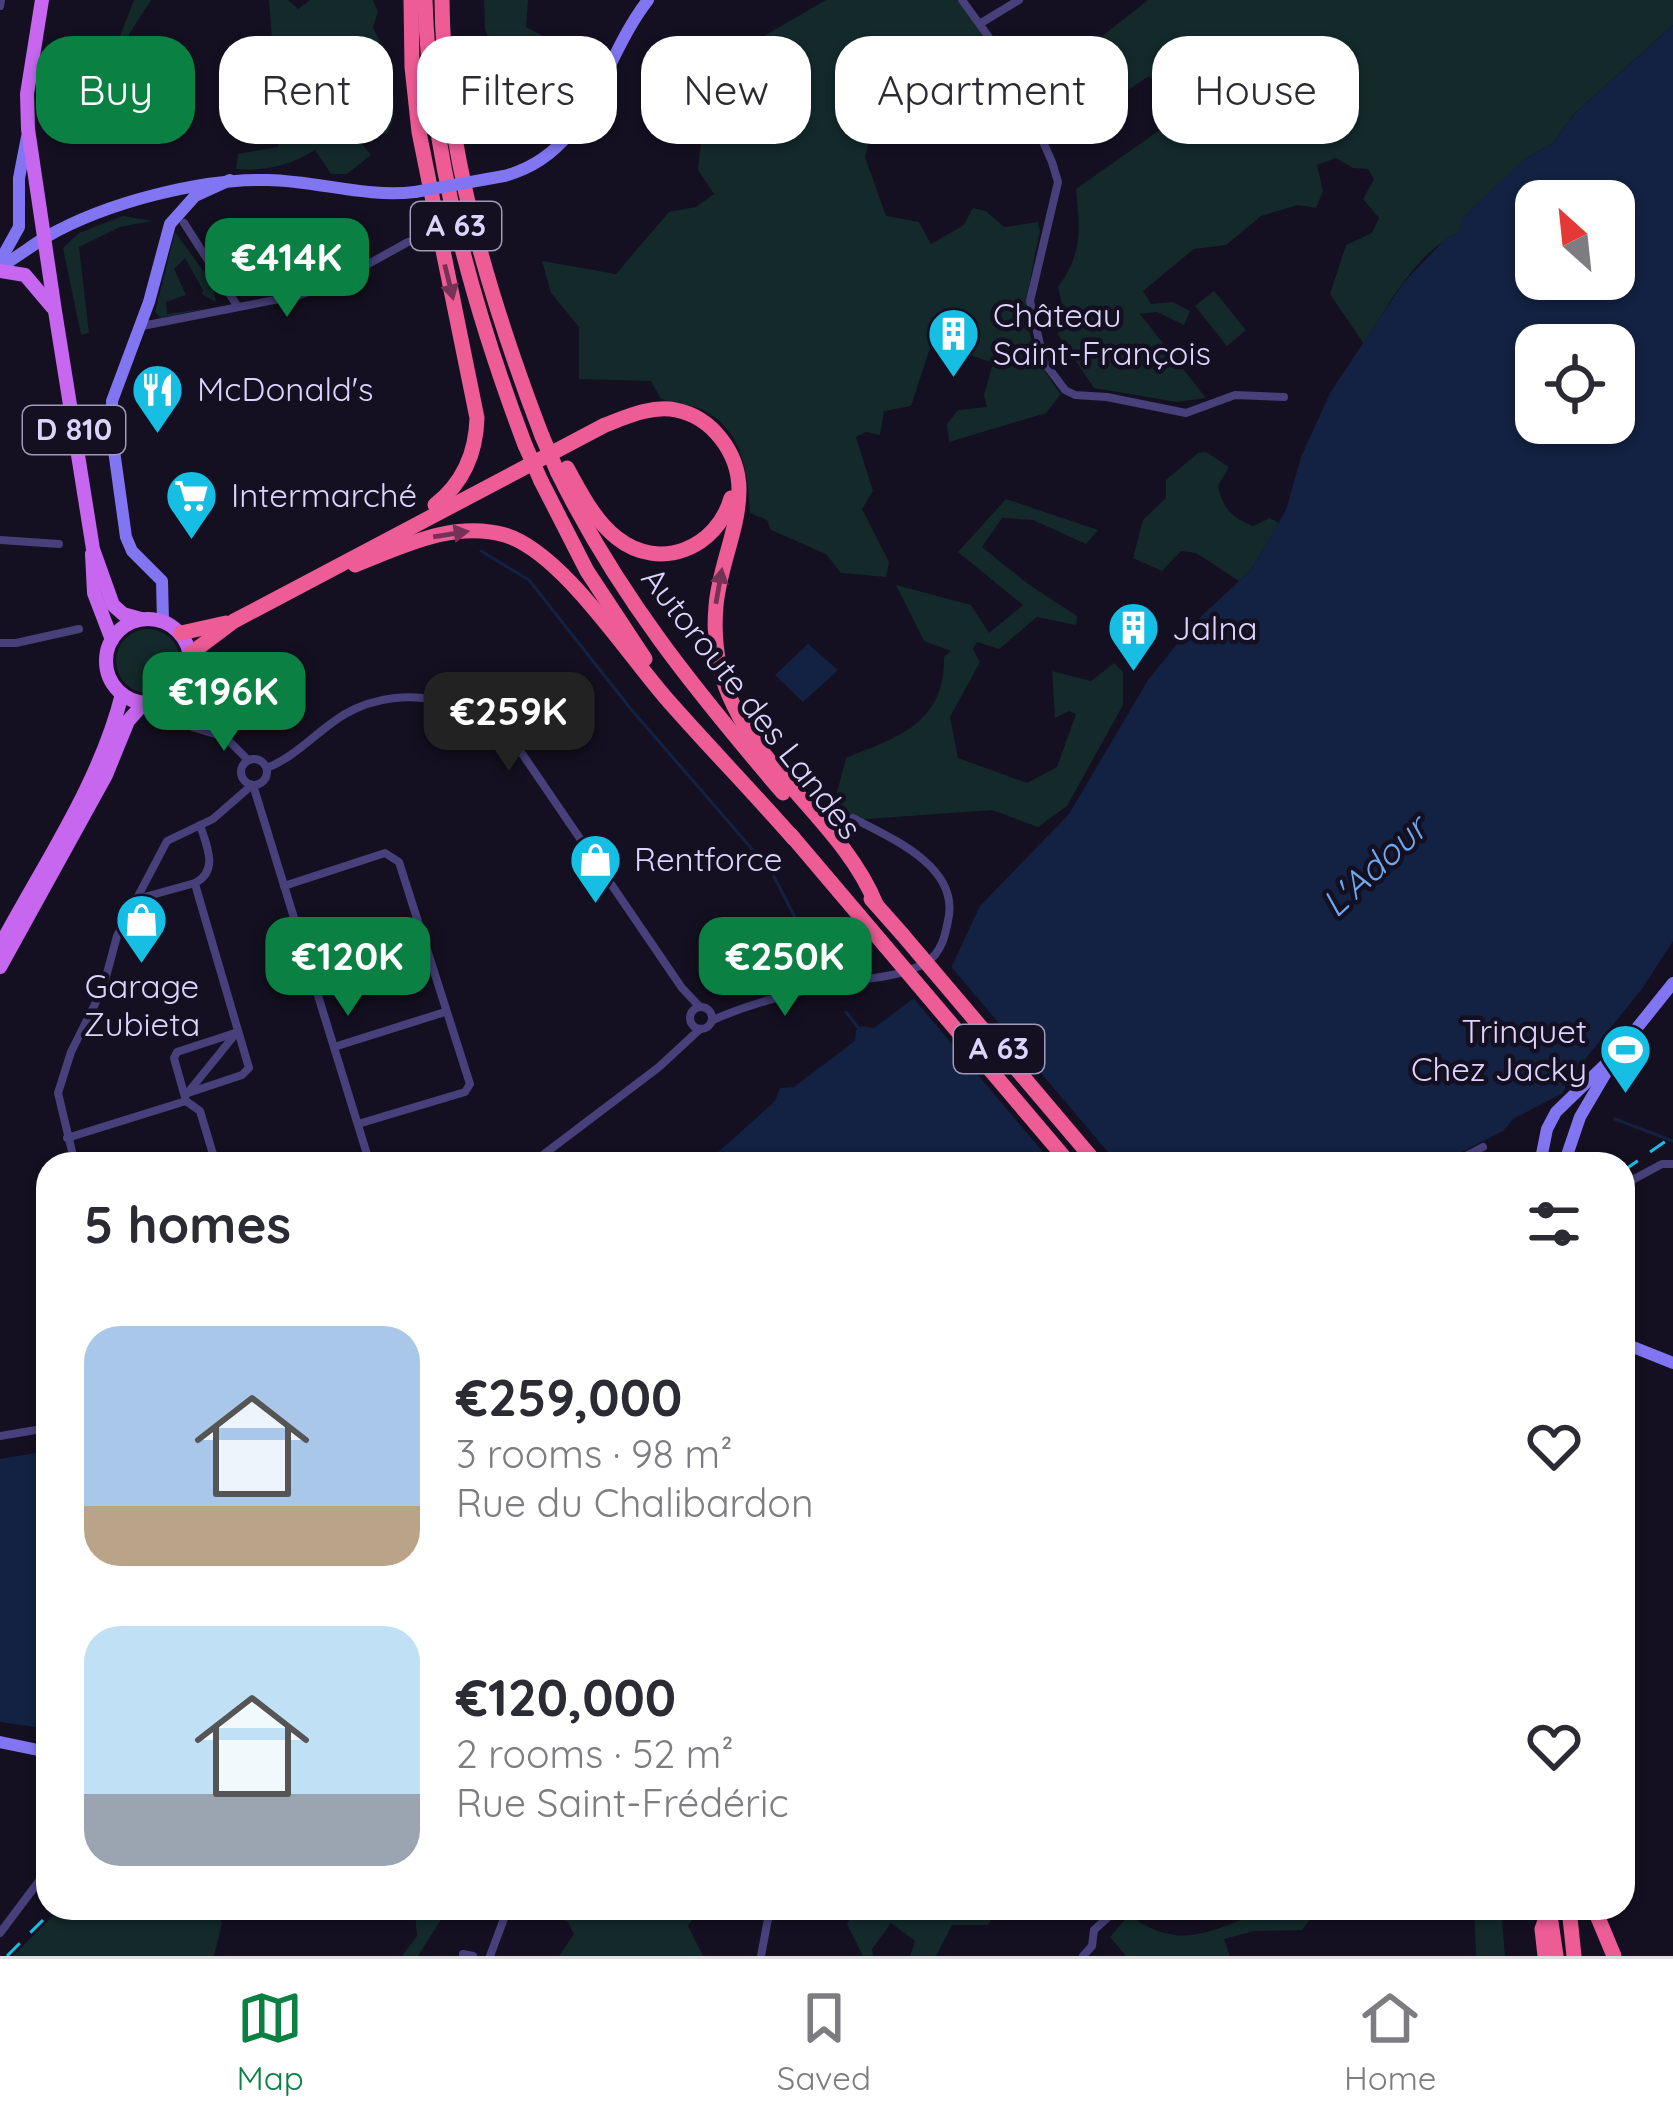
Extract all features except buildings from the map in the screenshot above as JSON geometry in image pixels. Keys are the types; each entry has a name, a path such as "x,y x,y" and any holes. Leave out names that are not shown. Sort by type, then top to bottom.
{"highway":[{"path":"399,531 442,500 458,482 473,452 477,418 419,132 411,0"},
{"name":"Autoroute des Landes","path":"424,0 437,128 460,244 525,445 587,572 636,647 1060,1152"},
{"name":"Autoroute des Landes","path":"442,0 461,158 492,288 516,362 598,552 667,655 1087,1152"},
{"path":"190,654 234,621 605,425 640,412 674,409 719,435 734,460 738,502 715,610 722,676 753,739 864,875 876,904"},
{"path":"562,470 615,536 638,550 666,554 692,548 718,526 729,504 734,460"},
{"path":"301,586 440,535 491,532 529,546 567,580 794,839"},
{"path":"181,633 234,621"},
{"path":"1545,1920 1545,1956"},
{"path":"1551,1920 1556,1956"},
{"path":"1570,1920 1574,1956"},
{"path":"1599,1920 1614,1956"}],"main road":[{"name":"D 810","path":"42,0 27,94 28,130 93,549 113,605 123,614 150,620"},
{"path":"0,266 45,238 100,213 230,180 297,182 394,194 504,176 531,164 573,132 648,0"},
{"path":"0,266 19,227 28,130"},
{"path":"150,620 161,602 162,581 132,551 126,537 110,419 170,224 192,192"},
{"path":"0,266 25,275 55,311"},
{"name":"D 810","path":"93,549 94,593 112,640"},
{"path":"0,967 106,775 128,722 151,702 180,689 187,678 190,654 181,633 150,620 127,624 112,640 106,658 107,671 122,694 151,702"},
{"path":"0,946 94,772 122,694"},
{"path":"1542,1152 1556,1112 1616,1054 1673,982"},
{"path":"1568,1152 1580,1117 1616,1054"},
{"path":"1635,1348 1673,1363"},
{"path":"0,1742 36,1750"}],"street":[{"path":"962,0 1009,65 1058,182 1030,301 1044,362 1065,390 1186,413 1234,395 1284,397"},
{"path":"981,23 1019,0"},
{"path":"184,224 238,307"},
{"path":"141,326 300,296 408,242"},
{"path":"0,540 59,544"},
{"path":"0,643 16,644 79,629"},
{"path":"178,713 180,689"},
{"path":"249,783 263,782 268,768 283,762 344,714 380,700 444,701 483,716 523,755 682,988 700,1029"},
{"path":"151,702 178,713 192,728 225,736 248,760"},
{"path":"248,760 260,759 268,768"},
{"path":"248,760 241,771 284,886 366,1152"},
{"path":"71,1152 59,1108 61,1078 99,1000 118,936 160,849 236,801 249,783"},
{"path":"694,1013 711,1015 889,974 928,962 939,951 950,913 949,895 937,874 880,829 853,818"},
{"path":"139,898 206,878 211,866 200,825"},
{"path":"284,886 385,854 399,862 470,1084 465,1092 358,1124"},
{"path":"67,1138 248,1071 195,884"},
{"path":"334,1047 446,1012"},
{"path":"682,1047 694,1013"},
{"path":"547,1152 682,1047 711,1015"},
{"path":"212,1152 200,1111 186,1097 174,1058 177,1052 238,1032"},
{"path":"186,1097 238,1032"},
{"path":"1475,1152 1483,1148"},
{"path":"1635,1179 1673,1164"},
{"path":"0,1436 36,1430"},
{"path":"0,1933 36,1885"},
{"path":"490,1956 504,1920"},
{"path":"762,1954 768,1920"},
{"path":"1083,1956 1092,1946 1094,1930 1105,1920"}],"green space":[{"path":"134,0 151,0 129,36 120,36"},
{"path":"269,0 288,0 298,9 310,0 373,0 378,12 373,27 377,36 272,36"},
{"path":"484,0 528,0 526,27 543,36 487,36"},
{"path":"826,0 957,0 983,29 983,36 835,36 835,144 868,144 865,157 886,216 919,222 931,244 964,225 973,208 986,211 1004,227 1038,222 1028,297 1030,334 1046,373 1061,394 1046,413 949,442 947,424 958,410 987,407 984,395 993,363 932,342 911,406 884,411 880,435 866,432 856,437 873,491 862,509 889,562 886,577 841,573 826,554 771,530 767,520 750,513 745,470 736,444 707,412 661,399 651,381 579,379 579,327 551,293 542,261 616,274 669,212 696,207 714,194 698,170 701,144 811,144 811,36 764,36"},
{"path":"1148,0 1673,0 1673,25 1574,114 1553,143 1523,160 1458,233 1429,253 1364,344 1330,294 1346,245 1372,233 1379,218 1363,199 1374,179 1368,169 1353,168 1336,158 1317,165 1323,191 1316,208 1298,205 1261,216 1226,245 1194,249 1143,291 1151,304 1173,302 1190,311 1184,325 1157,312 1140,314 1206,398 1177,402 1094,388 1057,333 1067,326 1058,287 1078,240 1076,189 1152,135 1152,144 1359,144 1359,36 1152,36 1152,80 1149,76 1128,90 1128,36 1102,36"},
{"path":"362,144 371,155 347,174 331,174 315,150 277,166 236,169 238,154 278,147"},
{"path":"123,216 152,221 120,227 79,247 89,333 81,335 63,248 79,233"},
{"path":"175,232 212,283 216,302 202,294 185,258 174,269 186,295 166,302 167,314 208,308 161,318 155,312"},
{"path":"1214,291 1246,330 1227,346 1195,306"},
{"path":"1206,452 1229,467 1218,486 1230,511 1253,526 1270,518 1279,523 1251,570 1239,581 1196,553 1181,551 1162,571 1133,558 1143,520 1166,498 1166,480 1198,453"},
{"path":"1006,499 1098,530 1086,544 1033,520 1002,518 982,547 1077,616 1076,625 1037,617 999,649 977,642 973,649 980,662 950,717 958,758 1027,783 1057,767 1076,714 1069,711 1055,718 1052,671 1091,681 1114,663 1123,672 1123,705 1067,806 1038,827 992,810 840,821 833,808 846,758 900,734 927,713 942,680 944,657 951,651 924,641 896,585 971,605 989,633 1023,605 958,552"},
{"path":"148,629 171,638 180,661 171,684 148,693 125,684 116,661 125,638"},
{"path":"49,1920 222,1923 214,1956 13,1956"},
{"path":"416,1920 440,1920 418,1956 402,1956 417,1936"},
{"path":"563,1920 692,1920 688,1926 703,1956 559,1956 574,1934"},
{"path":"850,1920 991,1920 988,1925 952,1925 936,1956 910,1956 915,1941 891,1923 872,1949 873,1956 863,1956 847,1924"},
{"path":"1125,1920 1178,1935 1241,1920 1310,1920 1302,1930 1254,1931 1224,1939 1230,1956 1126,1956 1110,1937"},
{"path":"1474,1920 1502,1920 1505,1956 1476,1956"}],"water":[{"name":"L'Adour","path":"1673,25 1673,941 1563,1093 1462,1152 718,1152 775,1101 780,1088 794,1087 855,1041 856,1030 874,1028 949,972 980,906 1069,814 1148,680 1195,622 1251,570 1286,510 1301,457 1330,393 1404,282 1446,238 1458,233 1463,217 1523,160 1553,143 1574,114"},
{"path":"808,644 838,670 803,702 775,675"},
{"path":"36,1453 36,1727 0,1722 0,1459"}],"pier":[{"path":"948,963 1108,1152 1043,1152 909,993"}],"waterway":[{"path":"481,551 529,580 630,708 771,871 822,969"},
{"path":"846,1012 860,1030"},
{"path":"1615,1119 1673,1141"}],"railway":[{"path":"1635,1163 1673,1136"},
{"path":"7,1956 43,1920"}],"place":[{"name":"Château Saint-François","path":"954,380"},
{"name":"McDonald's","path":"158,435"},
{"name":"Intermarché","path":"192,541"},
{"name":"Jalna","path":"1133,674"},
{"name":"Rentforce","path":"595,905"},
{"name":"Garage Zubieta","path":"142,965"},
{"name":"Trinquet Chez Jacky","path":"1626,1096"}]}
